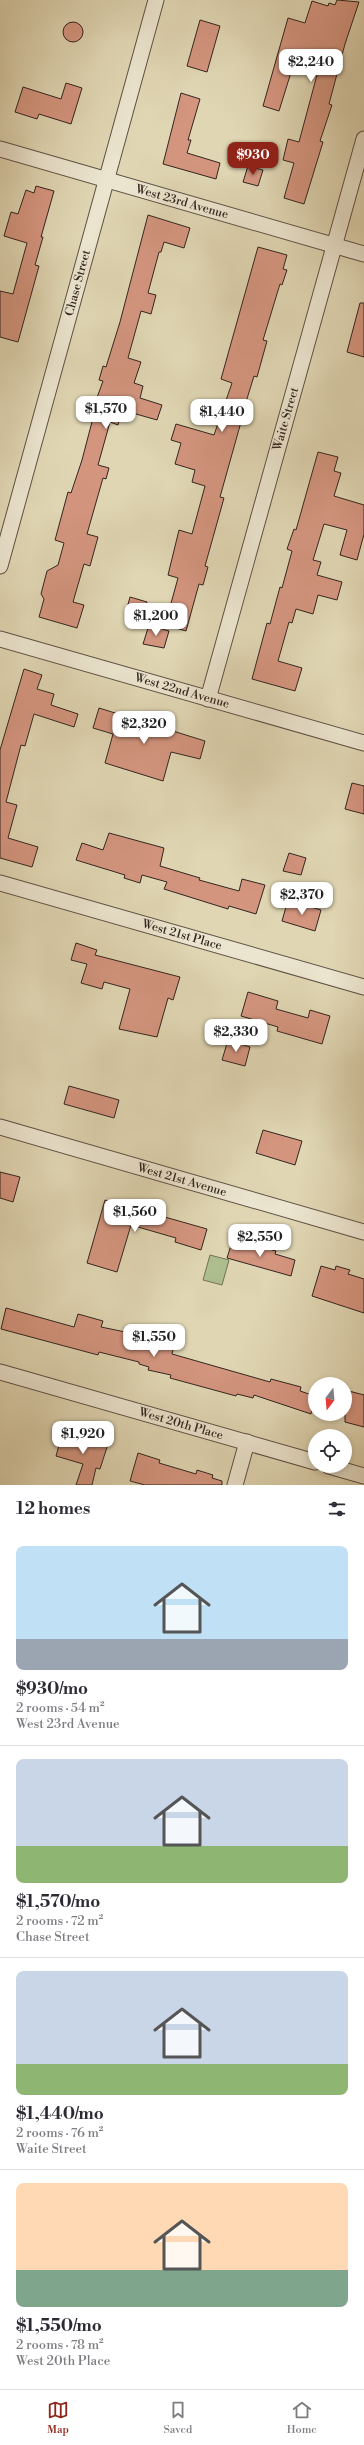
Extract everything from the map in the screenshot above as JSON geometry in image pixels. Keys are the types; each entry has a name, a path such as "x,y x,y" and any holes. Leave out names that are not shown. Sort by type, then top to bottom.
{"street":[{"name":"Chase Street","path":"0,566 156,0"},
{"name":"Waite Street","path":"208,699 364,139"},
{"name":"West 23rd Avenue","path":"0,149 364,254"},
{"name":"West 22nd Avenue","path":"0,639 364,743"},
{"name":"West 21st Place","path":"0,883 364,987"},
{"name":"West 21st Avenue","path":"0,1128 364,1232"},
{"name":"West 20th Place","path":"0,1372 308,1460"},
{"path":"235,1485 247,1442"},
{"path":"352,1473 364,1476"}],"green space":[{"path":"210,1255 229,1260 222,1285 203,1280"}],"building":[{"path":"337,0 359,2 345,44 329,104 332,105 320,141 323,142 304,204 284,198 294,163 283,160 288,139 299,142 321,60 297,53 279,111 263,106 288,18 305,23 312,1 328,6 329,3 335,5"},
{"path":"200,20 220,26 207,72 187,66"},
{"path":"73,22 80,25 83,32 80,39 73,42 66,39 63,32 66,25"},
{"path":"66,83 82,88 71,124 39,114 37,119 15,112 23,87 61,99"},
{"path":"181,93 200,99 188,140 191,140 187,153 220,163 216,179 163,164"},
{"path":"248,166 263,170 258,186 243,182"},
{"path":"36,186 54,191 35,265 39,266 18,342 0,337 0,291 13,294 27,243 4,236 11,212 18,214 26,190 34,193"},
{"path":"148,215 190,228 184,248 164,242 161,252 159,252 148,293 156,295 151,314 141,311 128,358 141,362 134,383 143,386 140,398 162,405 157,420 122,410 118,425 110,422 98,465 109,468 106,479 103,478 87,534 98,537 90,566 84,564 73,602 84,605 77,628 39,617 44,599 41,594 47,571 58,565 64,543 55,540 68,492 71,493 82,460 93,418 90,417 103,381 99,380 103,366 106,367 120,322"},
{"path":"258,247 287,255 283,269 287,270 282,285 280,284 263,340 267,341 257,377 254,376 246,402 252,403 245,424 241,422 220,497 224,498 205,566 208,567 203,585 199,584 186,631 165,625 178,578 168,575 179,530 192,534 205,486 192,482 195,470 175,464 181,443 171,440 176,424 214,435 232,383 221,379"},
{"path":"360,303 364,303 364,357 347,352"},
{"path":"318,452 338,457 334,471 341,473 334,496 364,505 364,534 357,560 340,555 347,530 324,524 313,560 321,562 317,575 342,582 337,600 318,595 313,614 296,609 292,623 289,622 278,661 302,668 295,691 252,679 267,623 270,624 280,587 282,588 292,551 287,549 294,529 296,530"},
{"path":"130,597 147,602 143,617 126,612"},
{"path":"149,625 169,631 164,648 143,644"},
{"path":"24,669 42,675 37,689 54,694 51,705 78,714 74,727 34,714 25,746 21,745 6,802 17,805 8,838 38,847 32,867 0,858 0,750"},
{"path":"99,708 205,741 200,759 171,752 163,781 105,763 113,734 93,728"},
{"path":"352,783 364,786 364,814 345,809"},
{"path":"109,833 164,848 160,866 200,878 199,880 239,891 242,879 265,885 256,914 229,906 228,909 164,889 167,882 142,875 140,883 124,878 125,875 76,860 82,843 103,850"},
{"path":"289,853 306,858 301,875 283,871"},
{"path":"288,900 321,910 315,931 282,921"},
{"path":"76,943 97,950 95,955 180,977 173,1000 168,998 157,1037 119,1029 130,989 104,982 102,989 81,983 87,964 71,960"},
{"path":"248,992 278,1001 276,1009 308,1018 310,1010 330,1016 322,1044 277,1031 278,1027 241,1016"},
{"path":"228,1040 250,1047 245,1066 222,1060"},
{"path":"69,1086 119,1100 114,1118 64,1104"},
{"path":"263,1130 302,1141 295,1165 256,1153"},
{"path":"0,1172 20,1177 13,1202 0,1198"},
{"path":"105,1200 207,1229 201,1250 175,1242 176,1238 131,1225 117,1272 87,1263"},
{"path":"233,1239 276,1251 275,1254 295,1260 291,1276 227,1258"},
{"path":"321,1266 335,1270 336,1266 350,1270 348,1274 364,1279 364,1313 312,1296"},
{"path":"6,1308 74,1327 78,1314 103,1321 101,1327 164,1340 163,1343 174,1346 172,1354 270,1382 271,1379 301,1387 300,1391 308,1394 308,1413 254,1395 253,1398 237,1394 236,1396 170,1378 171,1375 148,1370 149,1367 139,1364 139,1362 99,1352 98,1355 1,1329"},
{"path":"352,1392 364,1395 364,1427 345,1422 352,1421"},
{"path":"63,1431 108,1444 100,1469 96,1468 92,1485 76,1485 83,1464 56,1456"},
{"path":"138,1453 160,1460 159,1463 196,1474 197,1470 213,1475 212,1478 222,1481 222,1485 145,1485 130,1481"}]}
